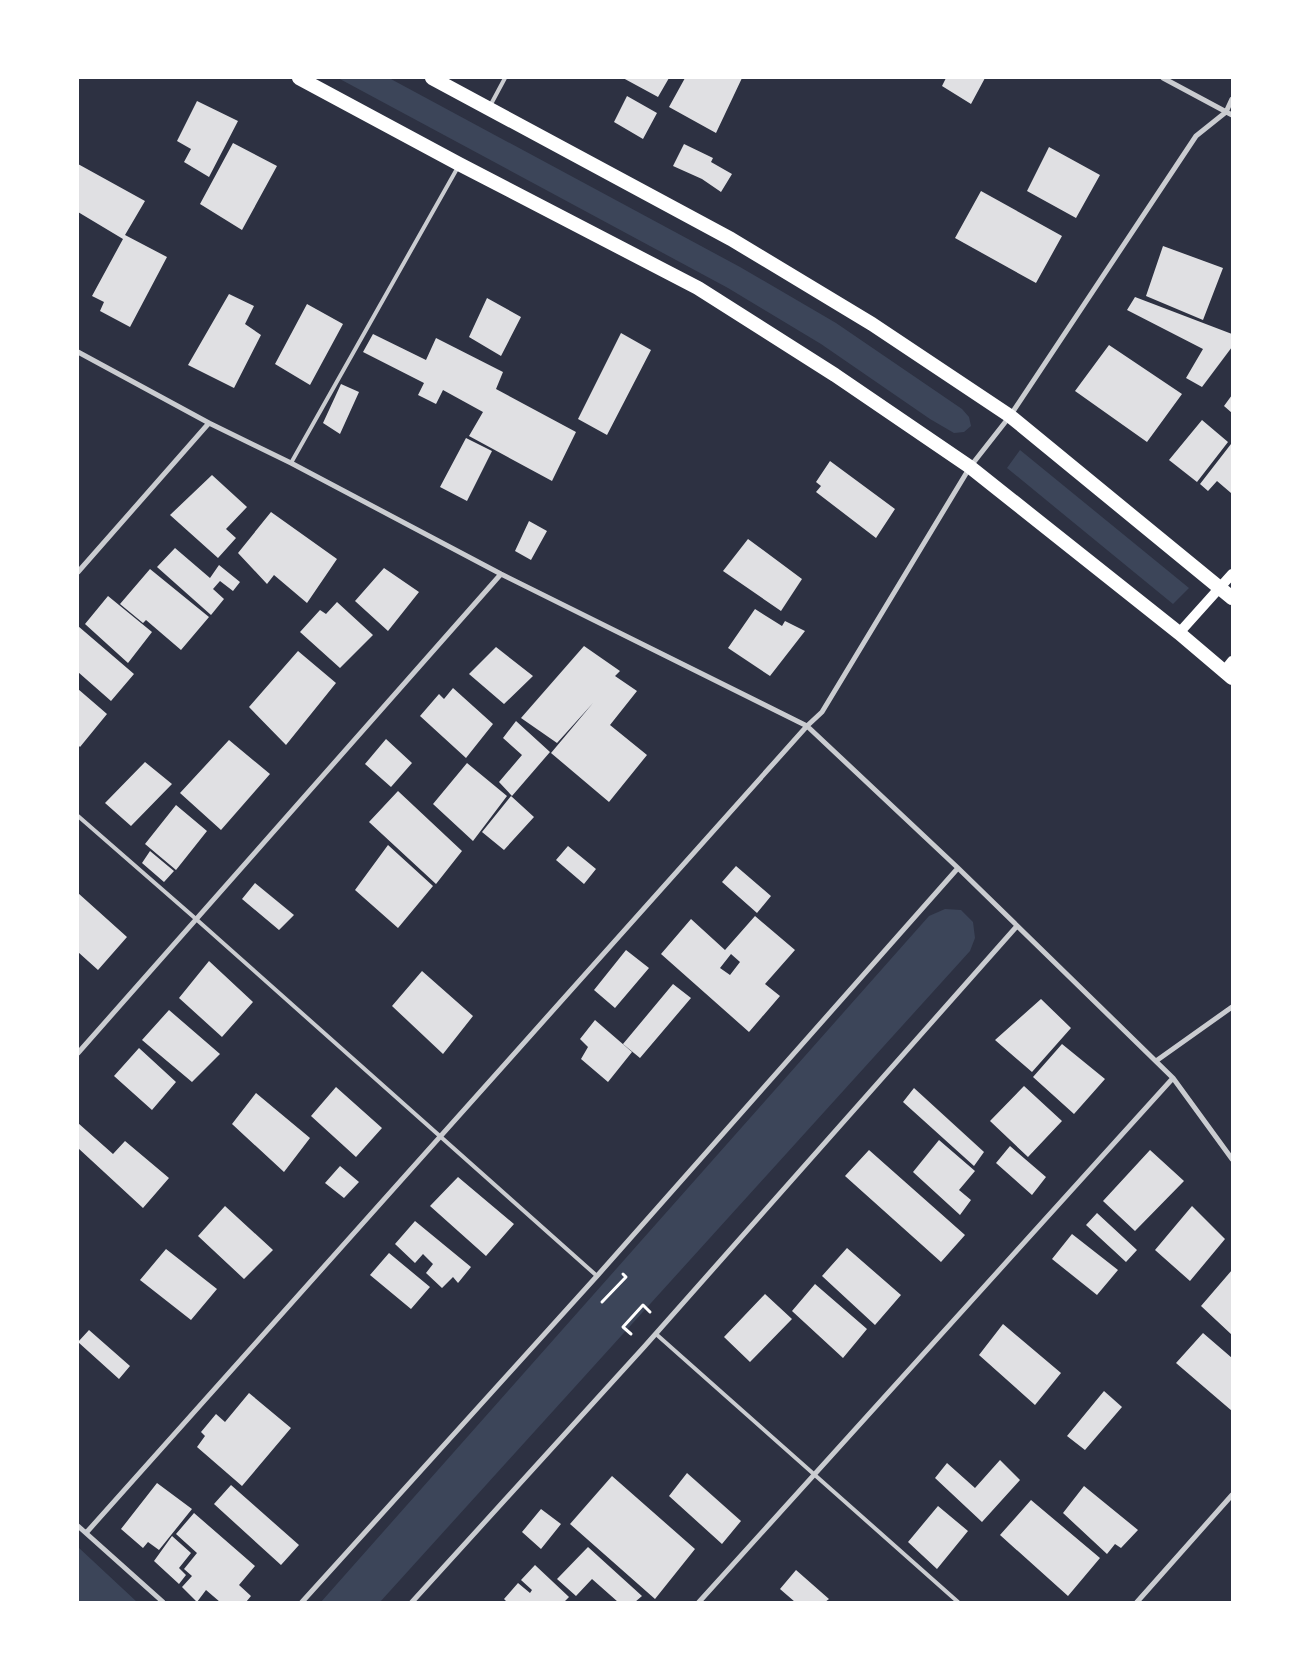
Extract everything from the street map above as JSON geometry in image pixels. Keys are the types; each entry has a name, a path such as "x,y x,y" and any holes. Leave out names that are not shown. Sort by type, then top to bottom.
{"highway":[{"path":"299,78 459,164 698,288 834,375 970,467 1179,633 1230,670"},
{"path":"432,78 731,240 872,324 1010,416 1232,598"}],"main road":[{"path":"1179,633 1232,574"}],"street":[{"path":"1163,78 1232,115"},
{"path":"86,1533 439,1136 807,726 822,712 970,467 1010,416 1196,136 1226,112 1232,100"},
{"path":"78,352 209,423 291,463 501,574 807,726 958,868 1173,1078 1232,1159"},
{"path":"78,572 209,423"},
{"path":"78,1053 501,574"},
{"path":"302,1602 597,1276 958,868"},
{"path":"412,1602 656,1334 1017,926"},
{"path":"1156,1061 1232,1007"},
{"path":"699,1602 1173,1078"},
{"path":"1137,1602 1232,1495"},
{"path":"78,1526 162,1602"}],"lane":[{"path":"489,108 505,78"},
{"path":"291,463 459,164"},
{"path":"78,816 597,1276"},
{"path":"656,1334 958,1602"}],"shaded area":[{"path":"338,78 389,78 740,267 836,323 962,409 969,417 971,426 964,432 954,433 930,419 821,344 728,288"},
{"path":"1020,450 1189,588 1173,604 1007,468"},
{"path":"945,909 961,910 973,922 975,938 970,951 380,1602 321,1602 929,916"},
{"path":"78,1547 137,1602 78,1602"}],"building":[{"path":"623,78 669,78 658,97"},
{"path":"685,78 742,78 716,133 669,107"},
{"path":"946,78 985,78 971,104 942,86"},
{"path":"627,96 657,113 643,139 614,122"},
{"path":"197,101 238,121 209,177 184,162 191,149 177,141"},
{"path":"233,143 277,166 242,230 200,204"},
{"path":"684,144 713,158 711,162 732,174 721,192 702,179 673,166"},
{"path":"1049,147 1100,175 1076,218 1027,191"},
{"path":"78,164 145,201 125,235 167,257 130,327 100,311 104,302 92,296 123,239 78,212"},
{"path":"981,191 1062,236 1036,283 955,238"},
{"path":"1163,246 1223,268 1203,320 1146,296"},
{"path":"229,294 254,306 245,324 261,335 234,388 188,365"},
{"path":"1135,297 1232,334 1232,347 1202,387 1186,378 1203,349 1127,310"},
{"path":"487,298 521,317 501,356 469,337"},
{"path":"307,304 343,324 310,385 275,364"},
{"path":"621,333 651,350 607,435 578,419"},
{"path":"373,334 426,360 436,338 503,372 496,389 576,432 552,481 469,436 483,412 443,390 436,404 418,395 424,383 363,352"},
{"path":"1109,345 1182,394 1147,442 1075,391"},
{"path":"341,384 359,392 340,434 323,423"},
{"path":"1232,395 1232,413 1224,406"},
{"path":"1202,420 1228,442 1197,482 1169,460"},
{"path":"466,438 492,451 467,501 440,487"},
{"path":"1231,444 1232,491 1231,493 1217,481 1208,491 1200,484"},
{"path":"830,461 895,509 876,538 816,492 821,486 816,482"},
{"path":"212,475 247,507 226,529 236,538 218,558 170,515"},
{"path":"271,512 337,559 307,603 274,575 267,584 238,553"},
{"path":"529,521 547,531 531,560 515,551"},
{"path":"748,539 802,579 781,611 723,571"},
{"path":"175,548 210,578 219,565 240,582 233,591 220,581 213,589 224,599 211,615 157,567"},
{"path":"384,568 419,592 388,631 355,601"},
{"path":"150,569 209,617 181,650 146,620 143,623 120,604"},
{"path":"108,596 152,632 128,663 85,624"},
{"path":"337,602 373,635 340,668 300,632 320,610 326,614"},
{"path":"755,609 782,626 785,621 805,631 770,676 728,648"},
{"path":"78,626 134,674 111,701 78,672"},
{"path":"584,646 620,671 615,676 637,691 610,725 647,755 609,802 551,753 593,703 557,743 521,718"},
{"path":"496,647 533,676 504,704 469,674"},
{"path":"298,651 336,683 286,745 249,707"},
{"path":"453,688 493,724 466,758 420,716 439,694 444,699"},
{"path":"78,689 107,714 80,747 78,745"},
{"path":"516,721 550,752 512,796 499,782 522,755 503,738"},
{"path":"386,739 412,763 391,787 365,764"},
{"path":"229,740 270,774 221,830 180,793"},
{"path":"145,762 172,784 131,826 105,803"},
{"path":"467,763 507,796 473,841 433,804"},
{"path":"398,791 462,851 436,884 369,822"},
{"path":"511,796 534,817 504,850 482,832"},
{"path":"176,805 207,831 176,870 145,844"},
{"path":"388,845 433,886 398,928 355,890"},
{"path":"568,846 596,869 584,884 556,860"},
{"path":"150,851 174,871 164,882 142,863"},
{"path":"736,866 771,896 757,913 722,882"},
{"path":"255,883 294,915 279,930 242,899"},
{"path":"78,893 127,937 98,970 78,952"},
{"path":"755,916 795,950 765,984 780,996 749,1032 661,954 691,919 725,950","holes":["731,954 740,962 730,975 720,968"]},
{"path":"626,950 649,968 615,1008 594,990"},
{"path":"209,961 253,1002 222,1037 179,998"},
{"path":"422,971 473,1016 443,1054 392,1006"},
{"path":"673,984 691,998 640,1058 623,1044"},
{"path":"1041,999 1071,1028 1032,1072 995,1040"},
{"path":"169,1010 220,1054 192,1082 142,1040"},
{"path":"595,1020 632,1052 608,1082 581,1059 588,1047 580,1039"},
{"path":"1062,1044 1105,1079 1074,1114 1033,1077"},
{"path":"139,1048 176,1082 152,1110 114,1076"},
{"path":"1024,1086 1062,1121 1028,1157 990,1121"},
{"path":"336,1087 382,1128 356,1157 311,1116"},
{"path":"914,1088 984,1152 974,1166 903,1102"},
{"path":"256,1093 310,1138 284,1172 232,1124"},
{"path":"78,1123 113,1154 125,1141 169,1178 143,1208 78,1148"},
{"path":"939,1140 975,1171 959,1190 971,1200 960,1215 913,1172"},
{"path":"1010,1146 1046,1177 1032,1195 996,1163"},
{"path":"869,1150 965,1235 941,1262 845,1176"},
{"path":"1150,1150 1184,1181 1135,1231 1103,1201"},
{"path":"340,1166 359,1182 344,1198 325,1183"},
{"path":"458,1177 514,1224 486,1256 430,1206"},
{"path":"225,1206 273,1250 244,1279 198,1236"},
{"path":"1192,1206 1225,1239 1190,1281 1155,1250"},
{"path":"1097,1213 1137,1250 1126,1262 1086,1225"},
{"path":"415,1221 471,1267 458,1283 453,1277 442,1288 426,1273 433,1264 423,1254 415,1263 395,1244"},
{"path":"1072,1234 1118,1270 1097,1295 1052,1259"},
{"path":"847,1248 901,1295 875,1325 822,1276"},
{"path":"166,1249 217,1289 191,1320 140,1280"},
{"path":"389,1253 430,1287 411,1309 370,1275"},
{"path":"1232,1270 1232,1335 1201,1306"},
{"path":"815,1284 867,1329 843,1358 792,1311"},
{"path":"765,1294 792,1319 750,1362 724,1337"},
{"path":"1003,1324 1061,1373 1035,1405 979,1355"},
{"path":"89,1330 130,1366 119,1379 78,1342"},
{"path":"1203,1333 1232,1358 1232,1411 1176,1363"},
{"path":"1104,1391 1122,1407 1085,1450 1067,1436"},
{"path":"249,1393 291,1428 242,1486 197,1447 205,1436 201,1432 216,1414 225,1422"},
{"path":"1000,1460 1020,1480 982,1522 935,1478 947,1463 975,1488"},
{"path":"687,1473 741,1521 722,1544 669,1496"},
{"path":"612,1476 695,1549 655,1599 570,1524"},
{"path":"157,1483 192,1509 159,1550 148,1542 143,1548 121,1529"},
{"path":"231,1485 299,1545 281,1565 214,1504"},
{"path":"1084,1486 1138,1530 1121,1548 1115,1544 1107,1554 1063,1513"},
{"path":"1031,1500 1100,1558 1068,1596 1000,1535"},
{"path":"938,1506 968,1531 937,1569 908,1542"},
{"path":"541,1509 561,1524 541,1549 522,1532"},
{"path":"194,1513 255,1566 239,1585 251,1596 246,1602 220,1602 206,1590 197,1602 182,1587 192,1576 184,1569 197,1553 176,1534"},
{"path":"172,1536 191,1553 179,1568 186,1575 179,1584 154,1561"},
{"path":"588,1547 642,1596 635,1602 618,1602 592,1579 576,1596 557,1579"},
{"path":"535,1565 569,1597 564,1602 507,1602 504,1599 518,1583 530,1593 532,1590 521,1580"},
{"path":"796,1570 829,1599 825,1602 795,1602 780,1589"}]}
